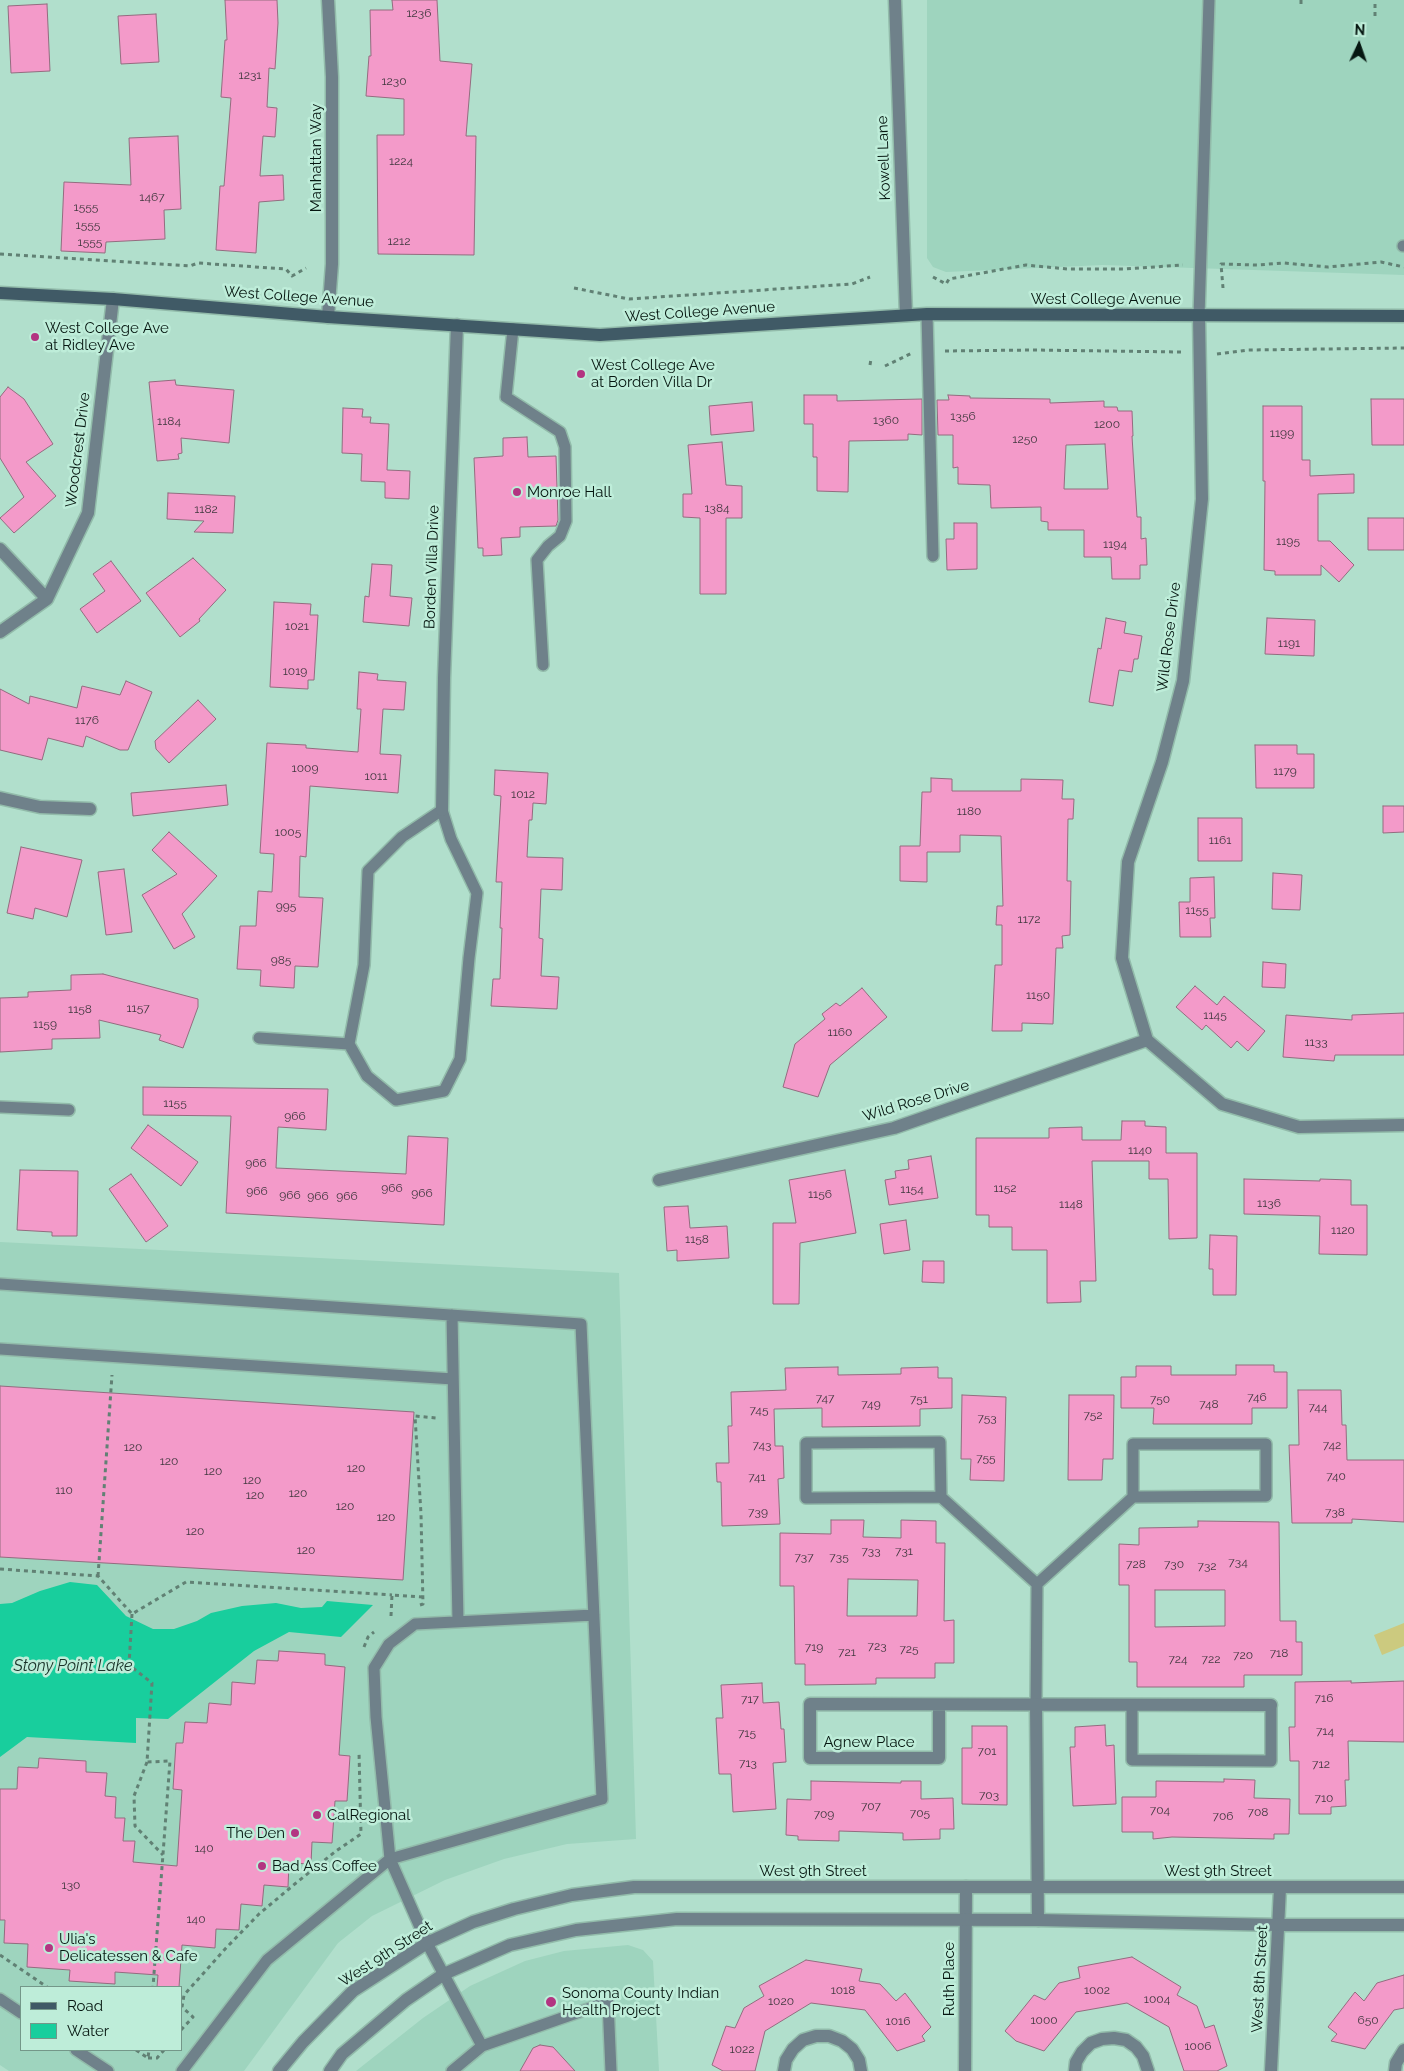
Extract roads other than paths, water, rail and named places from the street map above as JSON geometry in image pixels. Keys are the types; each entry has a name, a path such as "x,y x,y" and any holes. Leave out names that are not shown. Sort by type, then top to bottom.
{"main road":[{"name":"West College Avenue","path":"0,293 113,299 600,335 927,314 1404,316"}],"street":[{"name":"Manhattan Way","path":"328,0 332,77 332,264 328,316"},
{"name":"Kowell Lane","path":"895,0 906,315"},
{"name":"Woodcrest Drive","path":"0,632 47,599 88,513 113,299"},
{"name":"Wild Rose Drive","path":"659,1180 894,1128 1147,1040 1122,958 1128,862 1162,762 1182,681 1202,499 1199,316"},
{"name":"Borden Villa Drive","path":"442,810 444,678 457,324"},
{"path":"0,549 47,599"},
{"path":"0,798 40,807 90,810"},
{"path":"1147,1040 1222,1104 1299,1127 1404,1125"},
{"name":"Agnew Place","path":"939,1705 939,1758 810,1758 810,1704 1271,1705"},
{"path":"1036,1704 1038,1920"},
{"name":"West 9th Street","path":"279,2071 303,2042 353,1991 428,1943 472,1922 514,1909 572,1895 634,1887 1404,1888"},
{"name":"Ruth Place","path":"965,2071 966,1887"},
{"name":"West 8th Street","path":"1271,2071 1280,1888"},
{"path":"330,2071 342,2054 406,2000 444,1974 510,1945 576,1930 677,1919 1038,1920 1279,1925 1404,1925"},
{"path":"784,2071 786,2060 793,2049 803,2040 816,2036 829,2036 842,2041 852,2049 859,2060 861,2071"},
{"path":"1075,2071 1076,2062 1091,2043 1102,2039 1114,2038 1126,2040 1136,2047 1143,2056 1148,2071"},
{"path":"1394,2071 1396,2063 1404,2050"}],"lane":[{"path":"1199,316 1209,0"},
{"path":"927,314 933,556"},
{"path":"513,329 506,398 560,432 565,447 566,521 560,536 548,546 537,560 544,665"},
{"path":"442,810 451,839 477,893 460,1059 444,1091 396,1100 367,1076 349,1044 364,965 368,871 402,837 442,810"},
{"path":"259,1038 349,1044"},
{"path":"0,1107 69,1110"},
{"path":"0,1284 581,1324 602,1799 390,1858 267,1960 182,2071"},
{"path":"452,1315 458,1622"},
{"path":"0,1349 453,1379"},
{"path":"941,1498 940,1442 806,1442 806,1498 941,1498 1037,1584"},
{"path":"1036,1704 1037,1584 1133,1497 1266,1496 1266,1444 1133,1444 1133,1497"},
{"path":"482,2046 428,1943 390,1858 376,1717 374,1668 389,1644 415,1624 594,1615"},
{"path":"1132,1705 1132,1760 1261,1761 1271,1761 1271,1705"},
{"path":"0,1999 20,2012"},
{"path":"452,2071 482,2046 608,2002 611,2071"},
{"path":"78,2051 108,2071"}],"water":[{"name":"Stony Point Lake","path":"70,1582 97,1585 126,1616 153,1629 174,1629 197,1621 211,1613 242,1606 276,1603 301,1608 322,1607 327,1601 373,1605 341,1637 289,1632 254,1651 168,1719 136,1718 136,1743 27,1737 0,1757 0,1604 12,1603 40,1591"}],"place":[{"name":"West College Ave at Ridley Ave","path":"35,337"},
{"name":"West College Ave at Borden Villa Dr","path":"581,374"},
{"name":"Monroe Hall","path":"517,492"},
{"name":"CalRegional","path":"317,1815"},
{"name":"The Den","path":"295,1833"},
{"name":"Bad Ass Coffee","path":"262,1866"},
{"name":"Ulia's Delicatessen & Cafe","path":"49,1948"},
{"name":"Sonoma County Indian Health Project","path":"551,2002"}]}
